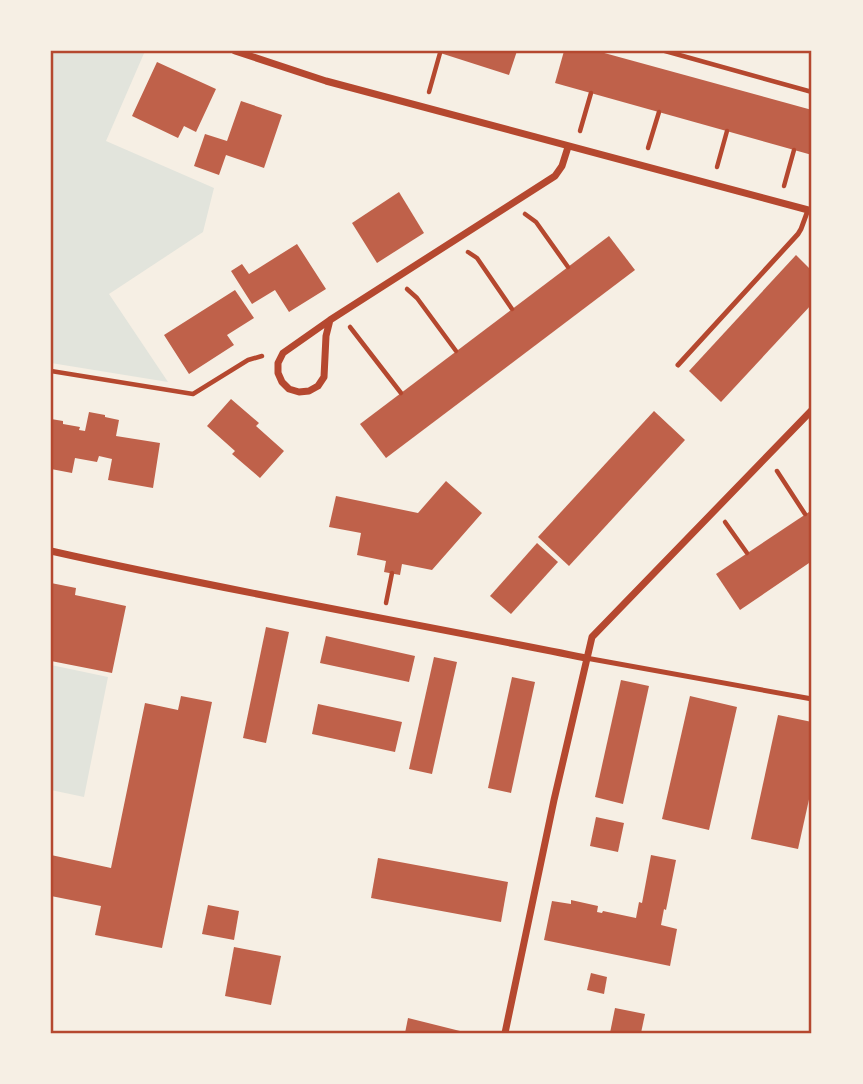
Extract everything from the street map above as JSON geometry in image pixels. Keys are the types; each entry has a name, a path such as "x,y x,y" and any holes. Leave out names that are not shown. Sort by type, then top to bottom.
{"street":[{"path":"235,51 326,81 810,211"},
{"path":"330,320 326,336 324,377 318,386 309,391 289,389 278,373 278,363 283,353 330,320 559,172 568,147"},
{"path":"505,1033 592,637 812,410"},
{"path":"51,551 193,582 586,658"}],"lane":[{"path":"678,365 798,234 810,211"},
{"path":"586,658 812,699"}],"path":[{"path":"664,51 812,92"},
{"path":"429,92 440,53"},
{"path":"580,131 591,93"},
{"path":"648,149 659,112"},
{"path":"716,168 727,131"},
{"path":"784,186 794,150"},
{"path":"511,204 536,222 568,267"},
{"path":"454,241 477,258 512,309"},
{"path":"394,279 417,298 456,351"},
{"path":"340,314 401,393"},
{"path":"51,371 193,394 253,358 283,353"},
{"path":"777,470 805,514"},
{"path":"726,522 747,553"},
{"path":"384,618 392,573"}],"shaded area":[{"path":"51,51 145,51 106,141 214,188 203,232 109,294 168,382 51,363"},
{"path":"51,665 108,677 84,797 51,790"}],"building":[{"path":"434,51 517,51 509,75"},
{"path":"564,51 597,51 812,110 812,155 555,83"},
{"path":"157,62 216,89 196,132 184,126 178,138 132,116"},
{"path":"241,101 282,115 264,168 226,155 219,175 194,166 205,134 227,141"},
{"path":"399,192 424,233 377,263 352,223"},
{"path":"609,236 635,270 386,458 360,424"},
{"path":"297,244 326,289 289,312 275,290 252,304 231,271 242,264 249,274"},
{"path":"796,255 812,271 812,304 721,402 689,371"},
{"path":"235,290 254,318 227,335 234,345 189,374 164,335"},
{"path":"231,399 259,423 256,426 284,451 260,478 232,454 235,451 207,426"},
{"path":"654,411 685,440 569,566 538,537"},
{"path":"89,412 119,420 116,436 160,443 153,488 108,480 112,459 99,456 97,462 75,458 72,473 51,469 51,419 80,427 79,430 85,431"},
{"path":"446,481 482,513 432,570 402,564 400,575 384,572 386,561 357,555 361,533 329,527 336,496 418,513"},
{"path":"812,510 812,561 740,610 716,574"},
{"path":"537,543 558,562 511,614 490,596"},
{"path":"51,583 76,588 75,595 126,606 112,673 51,661"},
{"path":"266,627 289,632 266,743 243,738"},
{"path":"326,636 415,656 409,682 320,663"},
{"path":"434,657 457,662 432,774 409,769"},
{"path":"512,677 535,682 511,793 488,788"},
{"path":"621,680 649,686 623,804 595,797"},
{"path":"181,696 212,702 162,948 95,935 101,906 51,896 51,855 111,868 145,703 178,710"},
{"path":"690,696 737,707 709,830 662,819"},
{"path":"318,704 402,722 395,752 312,734"},
{"path":"778,715 812,722 812,786 798,849 751,839"},
{"path":"596,817 624,823 618,852 590,846"},
{"path":"651,855 676,860 661,925 677,929 670,966 544,940 552,901 571,904 571,900 598,906 597,912 636,918 639,902 642,903"},
{"path":"378,858 508,882 501,922 371,898"},
{"path":"208,905 239,911 234,940 202,934"},
{"path":"234,947 281,956 271,1005 225,996"},
{"path":"591,973 607,977 604,994 587,990"},
{"path":"615,1008 645,1014 641,1033 610,1033"},
{"path":"408,1018 464,1032 464,1033 405,1033"}]}
